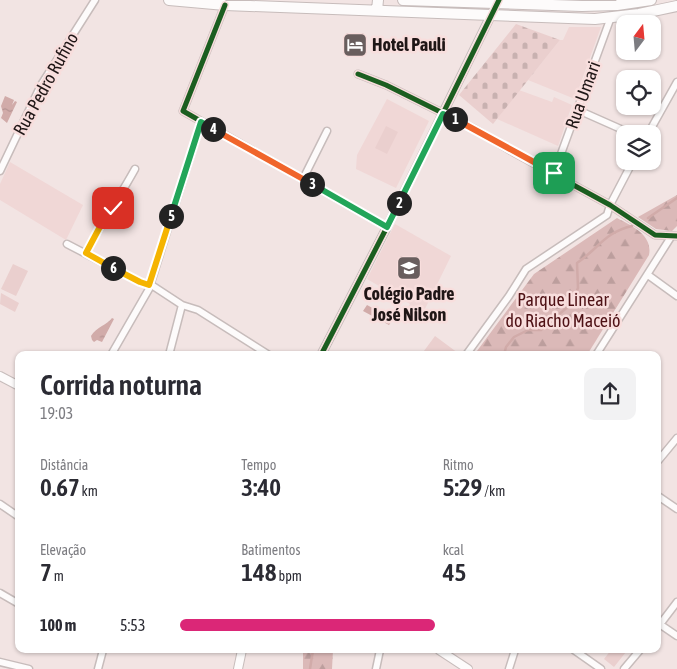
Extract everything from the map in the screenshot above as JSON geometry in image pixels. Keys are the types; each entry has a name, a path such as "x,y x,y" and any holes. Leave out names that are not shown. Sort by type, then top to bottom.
{"main road":[{"path":"169,0 378,5 559,19 595,19 612,17 661,5 677,6"},
{"path":"403,0 582,6 650,0"}],"street":[{"name":"Rua Pedro Rufino","path":"0,170 41,85 95,0"},
{"path":"227,2 183,111 387,227"},
{"path":"323,351 387,227 498,2"},
{"name":"Rua Umari","path":"554,173 612,17"},
{"path":"358,74 386,85 554,173 610,205 655,235 674,236"},
{"path":"653,125 677,82"},
{"path":"578,110 616,127"},
{"path":"113,351 149,285 201,122"},
{"path":"303,179 327,131"},
{"path":"86,253 134,169"},
{"path":"469,351 526,269 607,215 610,205 628,170"},
{"path":"599,351 674,236"},
{"path":"67,244 149,285 182,305 198,310 263,351"},
{"path":"648,275 677,296"},
{"path":"170,351 182,305"},
{"path":"0,376 15,384"},
{"path":"661,457 677,438"},
{"path":"661,498 677,509"},
{"path":"0,504 15,514"},
{"path":"0,593 15,602"},
{"path":"661,621 677,602"},
{"path":"661,627 677,636"},
{"path":"98,669 102,653"},
{"path":"238,669 241,653"},
{"path":"376,669 379,653"},
{"path":"444,653 468,669"},
{"path":"509,669 514,653"},
{"path":"578,653 601,669"},
{"path":"624,669 637,653"},
{"path":"0,662 26,669"}],"shaded area":[{"path":"569,27 601,27 575,99 528,80 560,40 563,40"},
{"path":"519,90 552,102 554,97 572,105 558,146 497,119"},
{"path":"387,99 429,121 396,188 356,169 357,155"},
{"path":"10,162 83,205 66,240 0,200 0,184"},
{"name":"Colégio Padre José Nilson","path":"395,224 451,256 421,317 407,309 410,304 367,279"}],"green space":[{"path":"516,24 560,40 493,124 459,95"},
{"path":"386,126 398,132 387,154 375,148"},
{"path":"677,195 677,226 672,231 656,229 638,217"},
{"name":"Parque Linear do Riacho Maceió","path":"617,218 635,228 648,242 649,255 589,351 477,351 534,274"},
{"path":"13,264 28,271 16,296 1,289"},
{"path":"1,293 19,303 15,312 0,304"},
{"path":"435,336 455,351 424,351"},
{"path":"303,653 333,653 332,669 303,669"},
{"path":"609,653 625,653 614,667 604,659"}],"water":[{"path":"5,96 14,100 12,105 15,101 17,102 7,123 1,118 3,113 1,106"},
{"path":"367,305 393,319 389,325 363,311"},
{"path":"112,318 114,319 102,342 97,340 94,342 91,336 93,333"}],"waterway":[{"path":"648,218 677,198"},
{"path":"505,351 514,337 528,330 541,330 571,304 578,288 577,263 615,232 632,226"},
{"path":"310,669 313,653"}],"cycle path":[{"path":"323,351 387,227 499,0"},
{"path":"225,5 183,111 387,227"},
{"path":"358,74 386,85 475,129 610,205 655,235 677,236"}],"place":[{"name":"Hotel Pauli","path":"355,45"},
{"name":"Colégio Padre José Nilson","path":"409,268"}],"route":[{"path":"113,208 103,221 86,253 149,285 201,122 387,227 443,114 475,129 513,152 554,173"}]}
